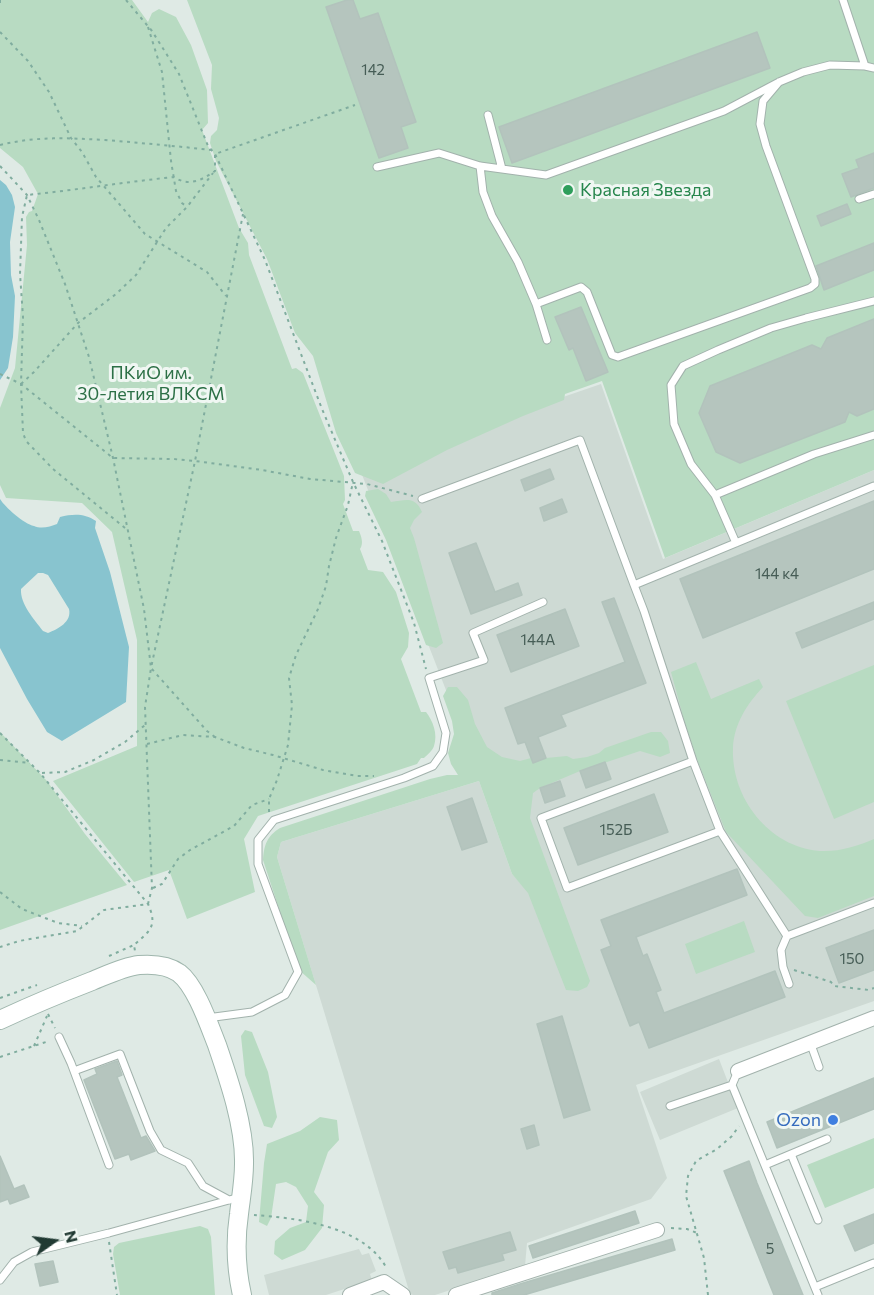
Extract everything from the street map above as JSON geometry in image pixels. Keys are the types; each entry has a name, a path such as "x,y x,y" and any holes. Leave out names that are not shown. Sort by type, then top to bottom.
{"main road":[{"path":"0,1020 44,1000 138,965 160,965 179,974 194,992 207,1018 221,1057 243,1136 244,1162 237,1204 238,1273 242,1295"}],"street":[{"path":"738,1071 874,1018"},
{"path":"456,1295 657,1230"},
{"path":"350,1295 384,1282 400,1293"}],"lane":[{"path":"843,0 865,66"},
{"path":"377,167 440,153 480,166 546,175 724,111 803,72 830,65 865,66 874,69"},
{"path":"536,304 581,287 587,292 612,355 618,357 810,288 815,284 760,124 763,101 779,82"},
{"path":"488,115 502,169"},
{"path":"480,166 483,192 492,216 518,262 548,340"},
{"path":"859,199 874,194"},
{"path":"736,543 715,495 691,464 674,424 671,385 683,366 771,328 874,301"},
{"path":"715,495 814,454 874,435"},
{"path":"422,499 580,440 644,610 693,761 720,831 787,936"},
{"path":"634,585 874,486"},
{"path":"207,1018 252,1012 285,995 298,972 258,864 258,840 271,823 274,820 404,778 433,766 443,752 447,733 429,678 484,660 473,633 543,602"},
{"path":"693,761 541,818 567,888 720,831"},
{"path":"789,984 783,967 781,950 787,936 874,903"},
{"path":"59,1037 109,1165"},
{"path":"810,1042 819,1066"},
{"path":"74,1071 120,1054 150,1131 161,1150 188,1163 203,1186 237,1204"},
{"path":"738,1071 732,1085 817,1291 874,1263"},
{"path":"670,1106 732,1085"},
{"path":"765,1165 827,1139"},
{"path":"791,1154 818,1220"},
{"path":"0,1280 14,1262 32,1252 237,1204"}],"path":[{"path":"126,0 147,25 179,74 211,150 215,154 265,260 322,409 414,623 429,678"},
{"path":"147,25 162,72 176,190 186,207"},
{"path":"0,32 28,61 49,92 71,138 96,177 144,234 207,272 227,296"},
{"path":"215,154 355,105"},
{"path":"0,145 40,138 71,138 211,150"},
{"path":"21,384 78,323 116,294 136,275 166,228 215,171 215,154"},
{"path":"0,166 27,195 39,220 65,284 89,357 144,609 150,668 215,737 244,748 323,770 404,778"},
{"path":"27,195 174,177 180,181 199,181 215,171"},
{"path":"27,195 22,217 20,274 23,317 21,384 23,432 26,441 37,454 127,530"},
{"path":"148,904 152,888 145,707 150,668 195,461 243,214"},
{"path":"0,374 21,384 112,458 195,461 310,479 367,484 422,499"},
{"path":"271,823 268,809 269,799 288,745 292,705 289,678 296,654 318,609 326,586 336,538 348,505 353,482"},
{"path":"40,774 65,772 94,760 125,742 145,724"},
{"path":"0,733 40,774 148,904 153,915 153,923 146,935 134,945 102,958"},
{"path":"147,744 183,735 215,737"},
{"path":"0,760 30,763"},
{"path":"152,888 162,884 178,860 190,850 234,826 252,805 269,799"},
{"path":"0,892 22,909 58,923 83,926"},
{"path":"0,946 77,931 104,910 148,904"},
{"path":"134,945 138,965"},
{"path":"783,967 831,982 834,986 869,990 874,988"},
{"path":"0,998 38,985"},
{"path":"33,1046 48,1013"},
{"path":"0,1057 59,1037"},
{"path":"708,1295 704,1258 686,1196 688,1176 696,1161 717,1149 732,1136 745,1116"},
{"path":"237,1204 277,1217 324,1225 365,1243 381,1259 400,1293"},
{"path":"657,1230 687,1229 697,1233"},
{"path":"109,1233 117,1295"}],"shaded area":[{"path":"601,384 663,559 874,470 874,1001 636,1085 667,1178 651,1199 527,1243 525,1266 435,1295 413,1295 410,1294 277,857 281,842 479,781 512,874 522,885 359,467"},
{"path":"719,1059 738,1108 660,1140 640,1092"},
{"path":"359,1249 362,1255 369,1253 376,1271 370,1274 372,1280 326,1295 269,1295 264,1275"}],"green space":[{"name":"ПКиО им. 30-летия ВЛКСМ","path":"0,0 132,0 148,22 152,13 159,9 176,17 191,45 207,90 208,123 202,130 239,228 248,243 249,255 292,369 296,368 303,373 344,476 345,500 343,504 353,531 360,533 362,542 360,549 368,570 383,572 396,592 409,633 408,647 401,659 421,712 426,712 429,716 435,732 433,748 417,764 258,816 244,839 255,892 187,919 169,870 134,882 53,781 137,746 137,640 112,532 82,503 6,498 0,485 0,408 15,368 27,245 26,217 32,211 38,194 23,167 0,148"},
{"name":"Красная Звезда","path":"187,0 874,0 874,470 665,558 602,381 565,394 564,400 447,450 383,484 355,473 336,433 313,356 295,333 267,259 216,161 210,143 211,136 217,130 219,118 211,89 212,65"},
{"path":"378,489 386,494 391,502 413,501 422,512 410,528 443,643 436,648 426,645 386,540 365,496 366,491"},
{"path":"696,662 711,699 759,679 763,687 742,715 733,748 734,767 739,785 746,802 757,817 785,840 820,851 848,848 874,839 874,896 818,918 805,916 726,832 698,762 671,672"},
{"path":"874,665 874,802 834,819 786,701"},
{"path":"448,687 457,687 468,700 475,724 487,747 502,757 520,761 531,758 533,763 546,758 587,757 605,748 651,732 661,732 668,741 670,753 660,757 640,751 580,771 533,793 530,818 590,981 587,987 578,991 566,990 528,893 512,874 479,781 281,842 277,857 316,985 299,970 263,860 267,841 280,828 430,779 458,775 451,764 448,753 454,734 443,696"},
{"path":"0,732 47,781 85,834 127,885 0,930"},
{"path":"744,921 755,952 696,974 685,944"},
{"path":"245,1030 252,1032 268,1072 277,1117 272,1128 264,1126 245,1075 241,1036"},
{"path":"320,1117 337,1120 339,1140 328,1152 314,1192 324,1205 322,1228 305,1250 282,1260 274,1254 275,1241 290,1228 306,1222 308,1206 296,1187 286,1182 276,1184 271,1218 267,1226 259,1222 267,1144 300,1131"},
{"path":"874,1138 874,1188 825,1208 807,1165"},
{"path":"200,1226 208,1229 211,1237 215,1295 120,1295 113,1254 114,1247 119,1243"}],"water":[{"path":"0,180 12,195 15,207 10,242 11,275 15,296 13,337 8,368 0,380"},
{"path":"0,499 20,519 37,527 57,524 60,517 69,515 83,515 92,518 96,521 95,528 110,572 129,647 126,702 62,741 47,732 0,648","holes":["38,573 48,575 69,609 66,621 48,633 43,631 32,616 21,595 21,589"]}],"building":[{"path":"353,0 360,19 378,13 416,122 401,127 408,148 379,158 326,7"},
{"path":"757,32 770,68 512,163 499,127"},
{"path":"874,153 874,188 851,197 842,174 859,168 856,160"},
{"path":"847,204 851,214 821,226 817,216"},
{"path":"874,243 874,270 824,290 816,266"},
{"path":"581,307 608,372 586,381 573,348 569,350 555,317"},
{"path":"874,319 874,409 857,416 849,412 845,422 740,463 716,452 699,413 710,386 812,345 821,349 827,338"},
{"path":"550,469 554,479 525,491 521,480"},
{"path":"562,499 567,512 544,521 540,508"},
{"path":"874,501 874,569 703,638 680,579"},
{"path":"476,543 495,592 518,583 522,595 471,614 449,553"},
{"path":"614,598 646,683 561,715 566,726 538,737 546,758 533,763 525,742 518,744 505,708 625,662 602,602"},
{"path":"874,602 874,619 802,648 796,633"},
{"path":"565,609 579,646 511,672 497,635"},
{"path":"605,762 611,779 586,788 580,771"},
{"path":"560,781 565,796 545,803 540,788"},
{"path":"654,794 668,832 578,865 564,828"},
{"path":"472,798 487,842 462,850 447,807"},
{"path":"737,869 747,895 636,937 643,956 647,954 661,990 656,992 664,1013 775,971 785,997 649,1048 639,1022 630,1026 601,950 611,946 601,920"},
{"path":"874,930 874,970 839,983 826,948"},
{"path":"562,1016 590,1110 564,1118 537,1024"},
{"path":"117,1061 122,1075 117,1077 141,1138 146,1136 155,1151 131,1160 129,1154 115,1159 84,1080 97,1074 95,1069"},
{"path":"874,1078 874,1109 777,1148 767,1122"},
{"path":"534,1125 539,1145 527,1149 521,1129"},
{"path":"0,1156 14,1189 24,1185 29,1197 10,1204 8,1199 0,1202"},
{"path":"749,1161 803,1295 774,1295 724,1171"},
{"path":"635,1211 639,1223 533,1258 529,1246"},
{"path":"874,1214 874,1243 855,1251 844,1226"},
{"path":"510,1232 516,1250 502,1254 504,1260 458,1273 456,1267 449,1269 443,1252"},
{"path":"672,1239 675,1250 524,1295 492,1295 492,1293 520,1284"},
{"path":"53,1261 58,1282 40,1286 35,1264"}],"place":[{"name":"Красная Звезда","path":"568,190"},
{"name":"Ozon","path":"833,1120"}]}
